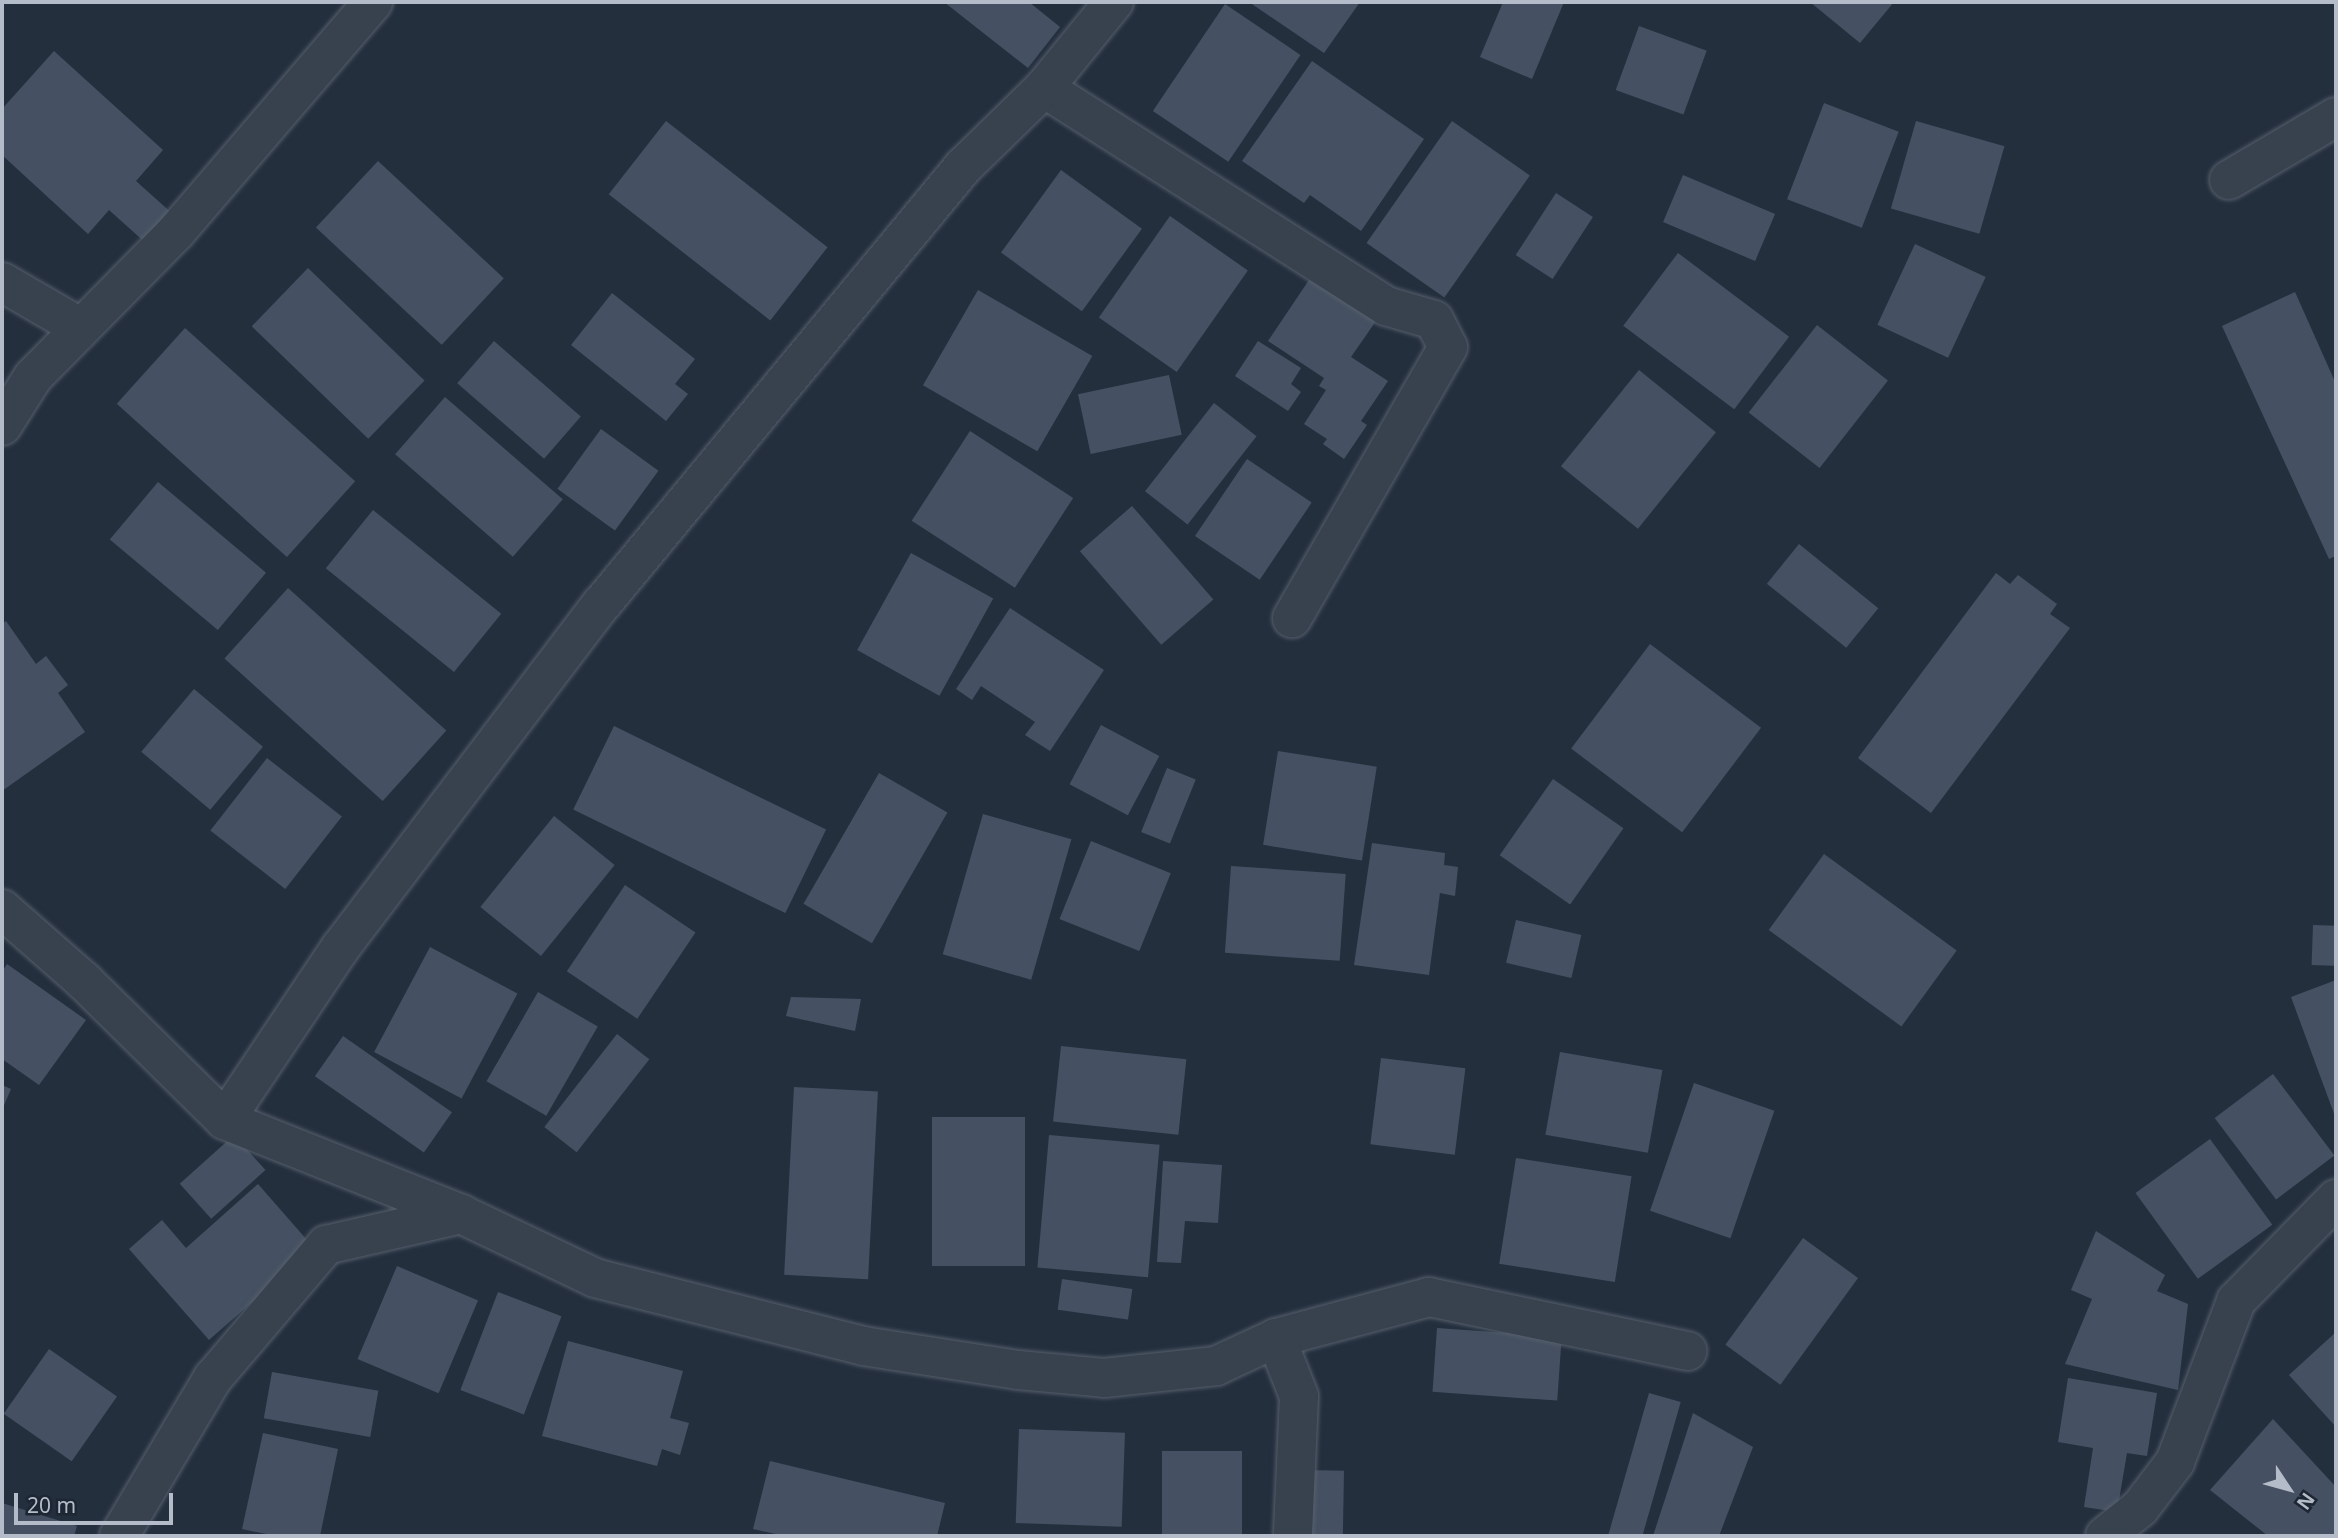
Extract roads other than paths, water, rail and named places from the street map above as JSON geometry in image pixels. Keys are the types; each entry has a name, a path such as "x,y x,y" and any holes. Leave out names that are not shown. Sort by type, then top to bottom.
{"street":[{"path":"2,426 33,377 176,232 373,2"},
{"path":"225,1120 341,947 601,605 963,167 1044,88 1114,2"},
{"path":"1044,88 1386,306 1434,320 1448,346 1292,618"},
{"path":"2229,180 2336,117"},
{"path":"2,282 81,328"},
{"path":"2,909 84,981 225,1120 461,1214 595,1278 863,1346 1005,1368 1104,1378 1216,1366 1276,1338 1429,1297 1687,1352"},
{"path":"2105,1536 2140,1508 2175,1462 2236,1301 2336,1199"},
{"path":"119,1536 213,1378 326,1245 461,1214"},
{"path":"1276,1338 1299,1395 1293,1536"}]}
